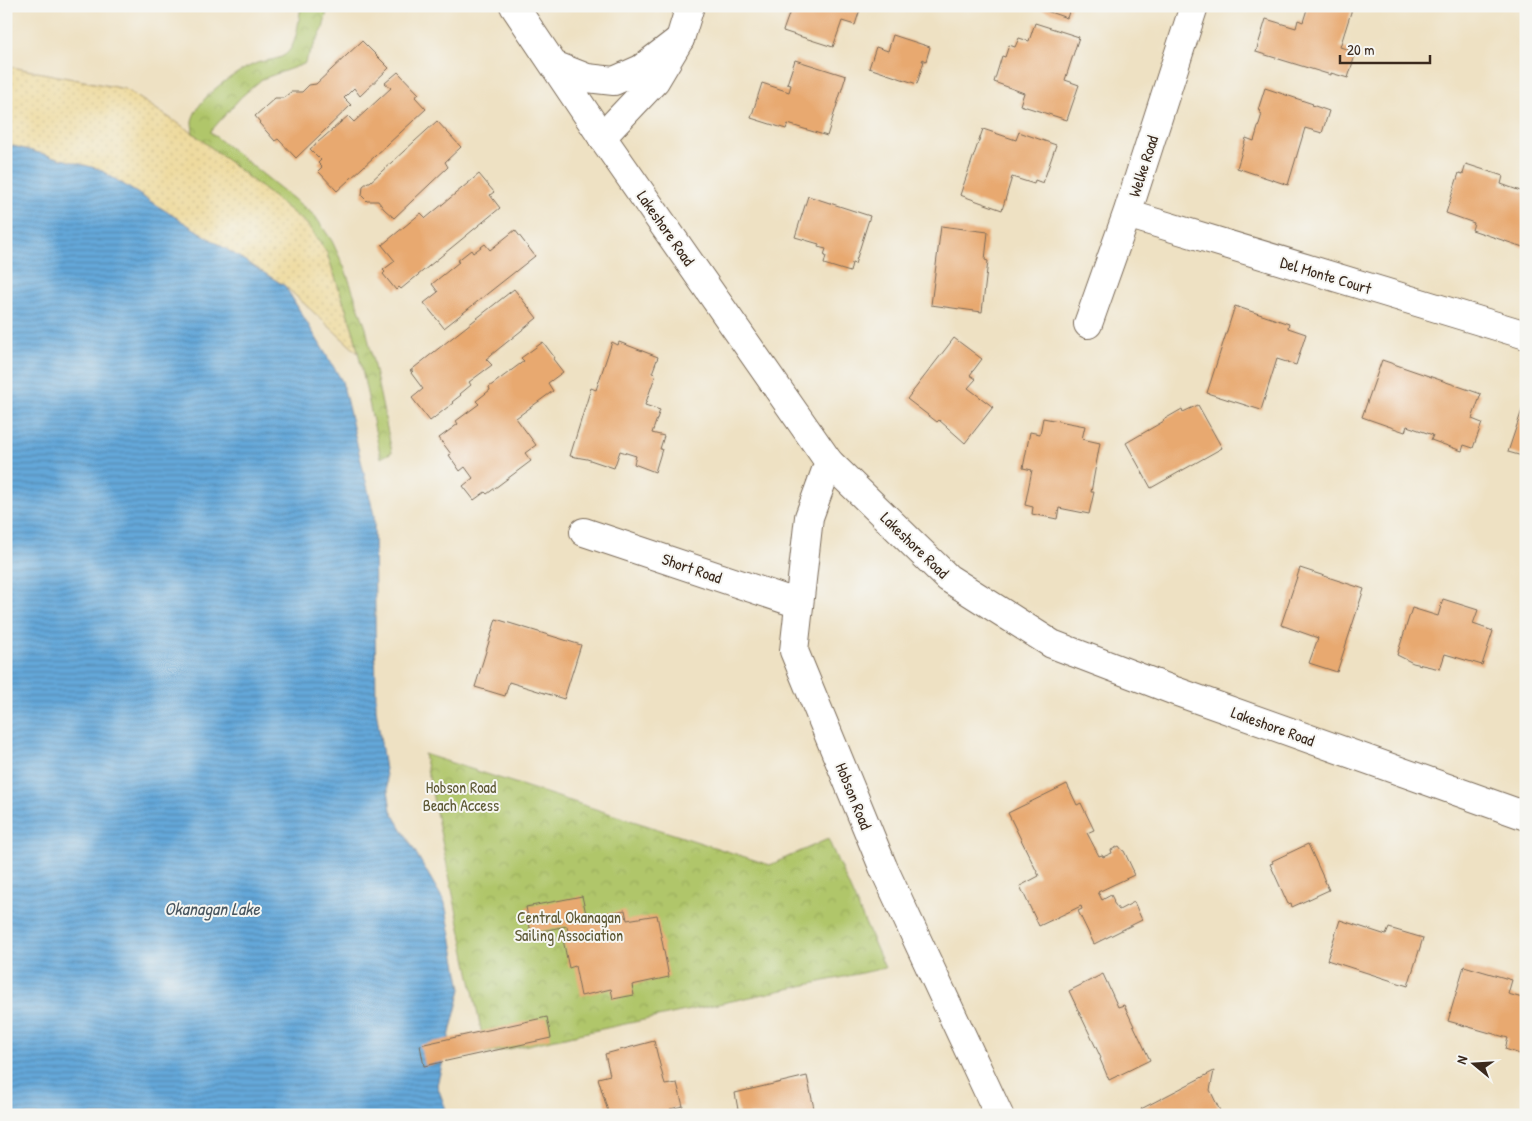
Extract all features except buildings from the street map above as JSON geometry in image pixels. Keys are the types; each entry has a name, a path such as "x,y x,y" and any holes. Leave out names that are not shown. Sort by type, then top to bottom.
{"street":[{"name":"Lakeshore Road","path":"514,6 829,462 948,578 1052,644 1175,692 1526,816"},
{"path":"602,136 655,81 680,39 690,6"},
{"name":"Welke Road","path":"1088,324 1127,214 1194,6"},
{"path":"554,64 587,78 614,81 640,70 680,39"},
{"name":"Del Monte Court","path":"1127,214 1526,336"},
{"name":"Hobson Road","path":"829,462 809,518 794,651 883,868 999,1115"},
{"name":"Short Road","path":"584,532 800,604"}],"sand":[{"path":"6,66 125,89 193,133 307,224 327,253 354,333 359,354 285,286 99,169 6,144"}],"green space":[{"path":"301,6 328,6 323,29 304,64 262,79 241,97 210,132 315,216 332,241 345,269 366,328 392,452 381,458 354,333 327,253 307,224 193,133 192,121 196,112 209,94 218,86 248,67 282,57 289,51 296,36"},
{"name":"Central Okanagan Sailing Association","path":"424,754 770,865 828,839 885,968 486,1054"}],"water":[{"name":"Okanagan Lake","path":"6,144 99,169 285,286 342,381 374,515 376,709 391,810 445,903 461,989 437,1085 448,1115 6,1115"}],"park label":[{"name":"Hobson Road Beach Access","path":"461,796"}]}
